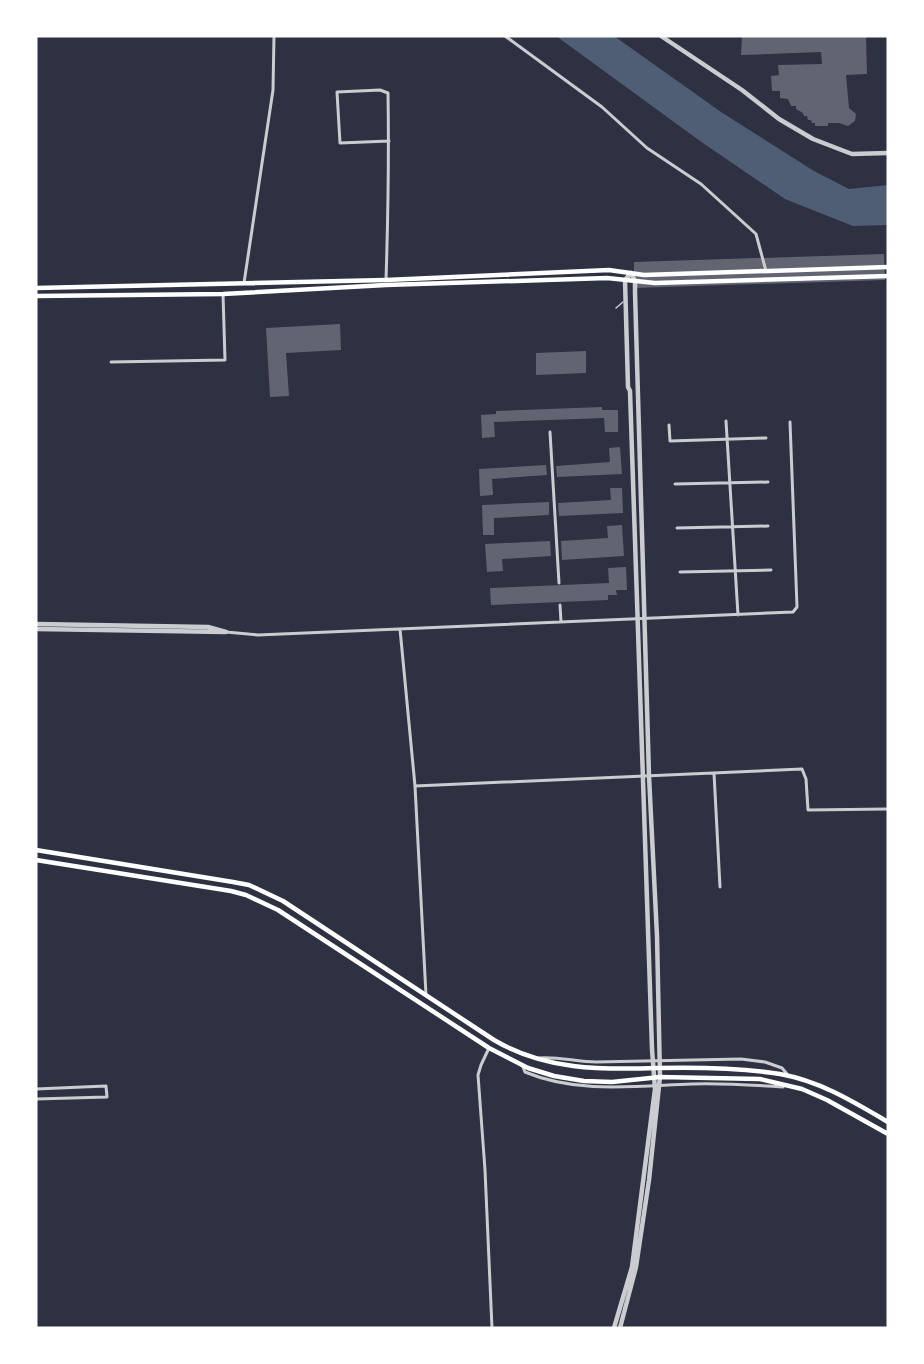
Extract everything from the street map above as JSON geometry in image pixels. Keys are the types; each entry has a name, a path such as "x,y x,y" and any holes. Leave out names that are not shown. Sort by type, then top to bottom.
{"main road":[{"path":"36,288 386,280 609,270 644,275 888,267"},
{"path":"36,296 223,294 398,284 607,278 655,283 888,276"},
{"path":"36,850 249,885 283,901 426,996 514,1051 533,1058 556,1065 585,1068 755,1071 805,1079 888,1122"},
{"path":"36,860 231,891 258,900 278,910 489,1048 523,1066 554,1076 597,1082 657,1077 760,1079 794,1087 827,1100 888,1134"},
{"path":"578,1080 582,1086"},
{"path":"592,1087 597,1082"}],"street":[{"path":"244,283 273,90 274,36"},
{"path":"505,36 602,107 647,148 701,184 756,234 766,271"},
{"path":"661,36 742,90 779,119 813,139 852,154 888,153"},
{"path":"386,280 389,141 388,93 380,90 337,92 340,143 389,141"},
{"path":"620,1328 636,1267 649,1180 657,1085 656,1068 653,1062 625,280 631,273 635,282 649,776 657,936 659,1061 656,1068"},
{"path":"111,362 225,360 223,294"},
{"path":"726,422 738,615"},
{"path":"36,629 226,632 258,635 793,612 797,607 790,422"},
{"path":"669,425 670,441 766,438"},
{"path":"550,432 559,584"},
{"path":"675,484 768,482"},
{"path":"677,528 768,526"},
{"path":"680,572 771,570"},
{"path":"560,604 561,621"},
{"path":"36,624 208,627 226,632"},
{"path":"400,629 415,786 426,996"},
{"path":"415,786 802,769 806,779 808,810 888,809"},
{"path":"714,773 720,887"},
{"path":"489,1048 478,1075 486,1182 492,1328"},
{"path":"533,1058 550,1056 578,1062 741,1059 765,1062 782,1068 788,1076"},
{"path":"523,1066 525,1072 540,1078 592,1087 727,1084 794,1087"},
{"path":"614,1328 632,1267 657,1085"},
{"path":"36,1089 106,1086 106,1097 36,1099"}],"lane":[{"path":"616,308 626,299"}],"water":[{"path":"556,36 614,36 721,112 814,171 849,189 888,185 888,225 853,226 785,199 700,141"}],"building":[{"path":"742,36 866,36 867,74 846,75 849,108 856,114 855,121 848,126 828,123 828,126 815,126 815,123 796,109 796,106 791,106 788,99 780,98 780,91 772,91 771,76 779,75 778,65 822,64 821,52 741,55"},
{"path":"884,254 885,280 634,288 634,262"},
{"path":"340,324 341,350 286,353 289,396 270,397 266,328"},
{"path":"586,351 586,373 536,375 536,353"},
{"path":"602,407 602,410 618,410 618,432 605,432 604,418 494,422 495,437 482,438 481,415 496,414 496,411"},
{"path":"620,447 622,474 557,477 556,466 610,462 609,448"},
{"path":"546,465 547,475 492,479 493,495 480,496 479,469"},
{"path":"610,488 622,488 623,513 559,516 558,503 611,500"},
{"path":"549,502 549,515 494,518 494,535 483,535 482,505"},
{"path":"622,525 624,556 562,560 561,541 608,538 607,526"},
{"path":"550,541 551,556 502,559 503,571 487,572 485,544"},
{"path":"626,567 627,590 616,590 617,595 608,595 608,600 491,605 490,588 609,583 608,568"}]}
